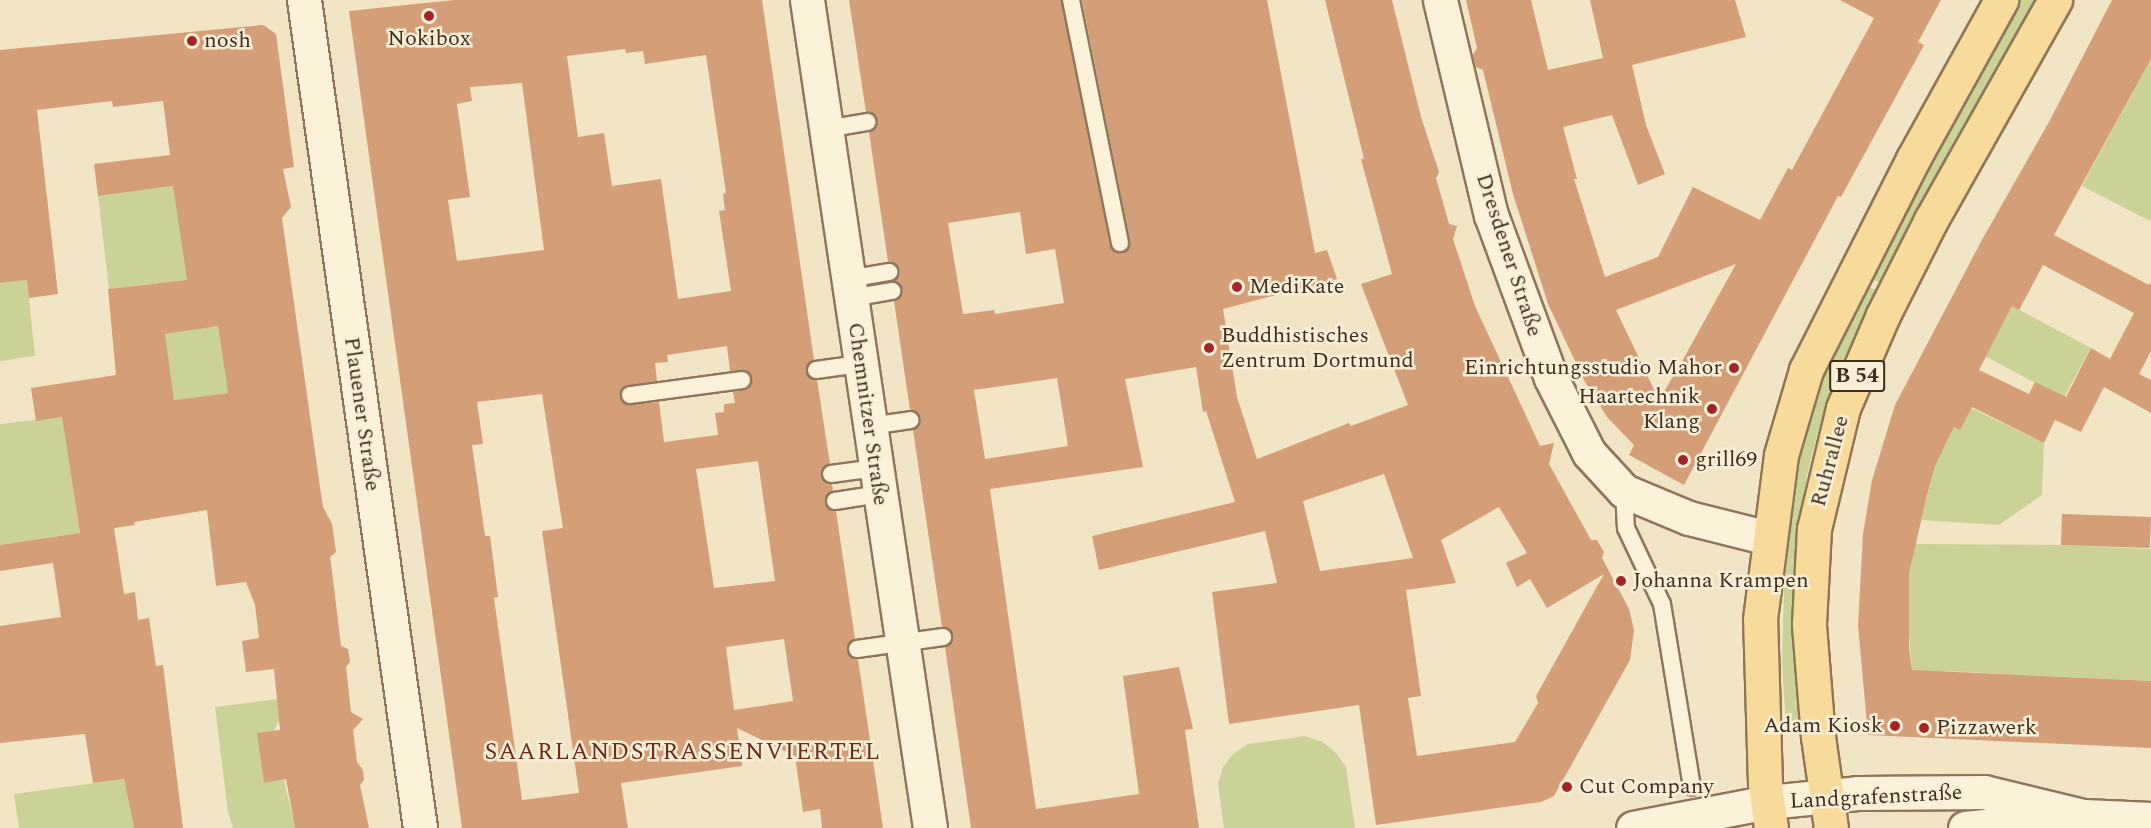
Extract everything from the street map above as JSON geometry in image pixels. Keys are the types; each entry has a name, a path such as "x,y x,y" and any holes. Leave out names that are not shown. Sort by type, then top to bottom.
{"main road":[{"name":"Ruhrallee","path":"1769,815 1760,619 1768,538 1781,455 1806,370 1913,159 2001,0"},
{"name":"Ruhrallee","path":"1831,828 1828,794 1818,737 1809,624 1814,529 1843,408 1883,315 1931,220 2055,0"}],"street":[{"name":"Plauener Straße","path":"304,0 420,828"},
{"name":"Chemnitzer Straße","path":"807,0 930,828"},
{"name":"Dresdener Straße","path":"1440,0 1491,215 1551,378 1589,453 1624,490 1689,518 1768,538"},
{"name":"Landgrafenstraße","path":"1633,828 1769,815 1828,794 1984,792 2083,816"},
{"name":"Landgrafenstraße","path":"1965,828 2083,816 2151,819"}],"lane":[{"path":"1071,0 1120,243"},
{"path":"826,129 867,122"},
{"path":"849,288 890,272"},
{"path":"849,288 892,291"},
{"path":"816,370 861,364"},
{"path":"630,395 742,380"},
{"path":"870,426 911,420"},
{"path":"831,474 878,481"},
{"path":"835,501 878,481"},
{"path":"1624,490 1626,528 1662,604 1692,787"},
{"path":"857,650 943,637"}],"green space":[{"path":"2016,0 2036,0 1881,283 1868,278"},
{"path":"2151,59 2151,219 2150,221 2082,186"},
{"path":"174,186 184,260 212,255 211,327 218,326 228,393 174,400 157,283 109,289 98,196"},
{"path":"27,280 35,356 0,361 0,283"},
{"path":"1863,285 1877,290 1840,372 1819,428 1807,475 1798,541 1794,599 1801,727 1786,729 1782,662 1784,588 1796,459 1816,390"},
{"path":"2012,306 2091,348 2064,398 1985,356"},
{"path":"1965,405 2044,443 2042,495 1999,525 1921,520 1940,445 1945,446"},
{"path":"62,417 80,533 0,545 0,424"},
{"path":"1915,544 2061,545 2151,549 2151,681 1945,671 1913,680 1908,623 1909,574"},
{"path":"277,699 279,721 274,731 258,733 264,782 284,780 295,828 233,828 228,812 215,707"},
{"path":"1305,736 1323,742 1336,753 1346,767 1355,828 1224,828 1218,784 1223,767 1233,754 1248,744"},
{"path":"124,779 134,828 19,828 14,794"}],"building":[{"path":"454,0 762,0 814,360 807,366 806,372 812,379 817,380 830,464 822,469 821,476 826,483 832,484 833,491 828,493 825,502 827,508 836,511 855,639 848,645 847,651 849,656 858,659 883,828 822,828 820,809 803,812 795,756 737,728 742,766 621,783 628,828 462,828 349,11","holes":["625,49 626,53 643,51 645,64 706,55 726,193 723,194 725,210 719,211 731,291 678,299 661,179 612,186 604,133 578,137 567,56","522,83 544,250 457,261 448,200 470,197 457,104 472,101 470,87","727,346 730,371 745,370 752,379 748,389 733,392 735,403 724,404 724,412 715,413 718,435 664,442 659,402 631,405 621,401 620,392 624,386 657,381 655,363 668,362 667,355","542,394 563,528 542,531 579,793 522,800 494,598 498,597 490,536 485,536 472,445 483,444 477,402","758,461 775,581 714,588 696,469","784,639 793,701 734,710 726,647"]},
{"path":"849,0 1061,0 1110,245 1113,250 1121,253 1127,250 1130,241 1082,0 1267,0 1315,253 1327,250 1337,279 1223,309 1237,397 1257,459 1349,423 1351,426 1408,405 1361,284 1392,274 1361,159 1364,159 1325,0 1392,0 1421,117 1439,172 1436,178 1449,224 1457,226 1453,239 1475,306 1540,446 1554,443 1549,464 1591,540 1597,540 1604,552 1602,558 1629,609 1634,630 1630,660 1554,796 1541,802 1376,825 1359,705 1229,724 1212,592 1277,583 1265,531 1099,570 1092,536 1235,502 1206,411 1203,412 1196,367 1125,379 1143,467 990,489 1036,809 1139,794 1123,676 1179,667 1193,729 1185,730 1199,828 971,828 945,647 952,641 953,635 947,628 942,627 913,430 918,428 921,419 919,413 910,410 894,301 899,299 902,290 894,281 899,275 897,266 888,262 869,132 874,130 877,121 875,115 866,112","holes":["1020,212 1026,254 1055,249 1064,303 995,314 994,310 963,314 948,223","1057,378 1068,446 985,459 974,390","1384,474 1413,558 1320,571 1303,501","1499,507 1527,553 1506,563 1517,587 1530,579 1547,608 1604,574 1536,696 1538,703 1515,742 1417,756 1408,698 1421,696 1406,590 1456,583 1441,540"]},
{"path":"1466,0 1531,0 1548,70 1603,58 1590,0 1735,0 1746,37 1632,65 1646,125 1665,174 1638,185 1612,115 1563,127 1577,179 1574,179 1605,277 1658,257 1693,187 1760,220 1788,168 1792,170 1874,18 1840,0 1941,0 1918,42 1924,45 1841,197 1838,196 1684,485 1629,455 1634,445 1607,417 1584,380 1548,304 1513,194 1483,70 1476,67 1473,55 1477,48","holes":["1736,264 1659,400 1616,310"]},
{"path":"2112,0 2151,0 2151,59 2054,235 2149,285 2151,282 2151,351 2139,374 2151,380 2151,413 2104,387 2081,432 2055,420 2044,443 1972,407 1960,430 1954,427 1935,466 1927,495 1909,574 1909,647 1912,670 2151,681 2151,748 1868,735 1858,625 1863,534 1872,480 1895,405 1983,238 2049,122","holes":["2043,265 2134,313 2110,359 2091,348 2058,413 2066,397 2035,382 2029,394 1979,370 2012,306 2019,310"]},
{"path":"263,25 276,34 294,167 283,169 291,207 282,218 323,507 332,524 336,552 330,557 341,646 348,649 350,662 346,667 351,712 363,719 353,730 357,762 363,770 364,780 360,785 369,828 295,828 286,779 264,783 257,733 280,730 274,669 246,672 242,641 259,638 255,605 246,582 216,586 207,510 134,522 135,525 114,528 124,594 135,592 138,620 149,618 156,666 163,665 183,828 134,828 124,779 93,783 85,734 0,743 0,626 61,617 53,563 0,571 0,545 80,533 62,417 36,421 31,388 116,375 108,289 187,280 173,186 98,196 94,164 170,155 163,101 113,107 112,101 37,110 58,294 29,298 27,280 0,283 0,50","holes":["218,326 228,393 174,400 165,334"]},
{"path":"2062,514 2151,517 2150,548 2061,545"}],"place":[{"name":"Nokibox","path":"429,16"},
{"name":"nosh","path":"192,41"},
{"name":"MediKate","path":"1237,287"},
{"name":"Buddhistisches Zentrum Dortmund","path":"1209,348"},
{"name":"Einrichtungsstudio Mahor","path":"1734,368"},
{"name":"Haartechnik Klang","path":"1712,409"},
{"name":"grill69","path":"1683,460"},
{"name":"Johanna Krampen","path":"1621,581"},
{"name":"Adam Kiosk","path":"1895,726"},
{"name":"Pizzawerk","path":"1924,728"},
{"name":"Cut Company","path":"1567,787"}],"district":[{"name":"SAARLANDSTRASSENVIERTEL","path":"683,753"}]}
